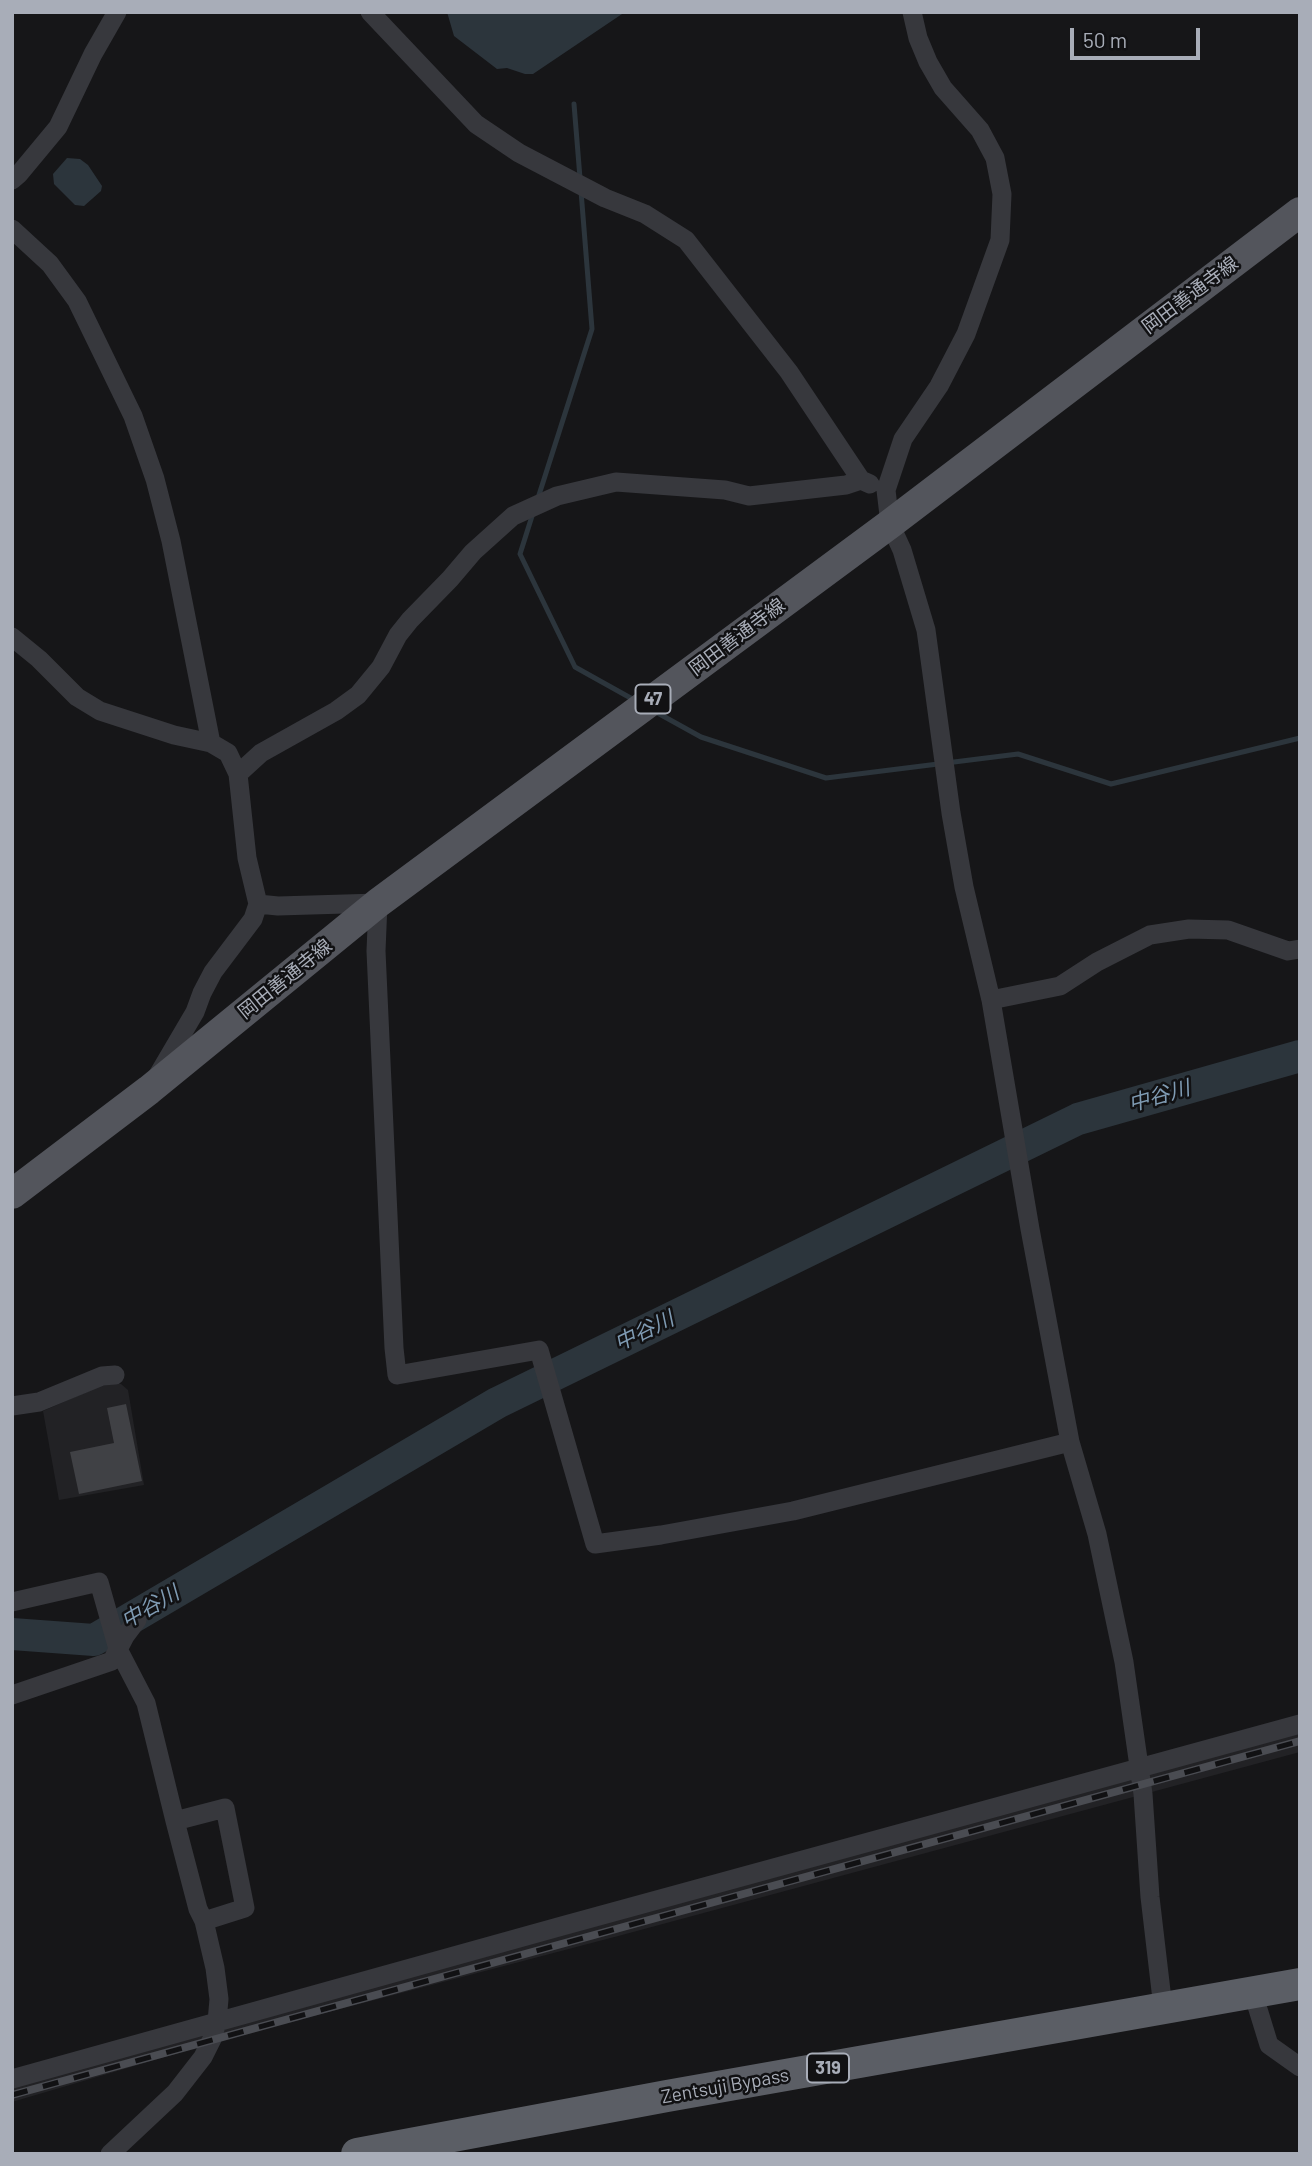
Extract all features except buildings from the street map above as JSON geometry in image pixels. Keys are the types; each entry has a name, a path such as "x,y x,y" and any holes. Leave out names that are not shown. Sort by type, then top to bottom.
{"highway":[{"name":"Zentsuji Bypass","path":"357,2154 1300,1984"}],"main road":[{"name":"岡田善通寺線","path":"12,1194 149,1090 378,903 890,524 1300,212"}],"street":[{"path":"12,180 58,127 93,54 117,12"},
{"path":"370,12 476,124 519,153 605,198 645,214 686,240 789,372 861,480 886,490"},
{"path":"912,12 918,38 943,89 980,130 995,158 1002,194 1000,240 966,334 939,386 904,439 886,490 890,524 902,550 926,630 964,887 991,1000 1070,1442 1097,1534 1124,1662 1139,1768 1163,2008"},
{"path":"12,229 50,264 77,301 133,416 155,480 171,541 211,743"},
{"path":"239,774 261,753 336,711 358,695 381,667 398,635 410,620 472,552 513,516 557,496 616,482 725,490 749,496 846,485 861,480"},
{"path":"12,637 39,659 77,697 100,711 173,735 211,743 228,753 239,774 247,858 258,904 253,919 213,972 195,1013 149,1090"},
{"path":"258,904 278,906 378,903 376,951 397,1375 540,1350 595,1544 793,1511 1070,1442"},
{"path":"991,1000 1060,986 1097,962 1150,935 1189,929 1228,930 1288,951 1300,949"},
{"path":"12,1406 39,1402 102,1376 115,1375"},
{"path":"12,1602 99,1582 118,1649 146,1703 198,1909 204,1921 216,1978 219,1999 217,2022 212,2039 195,2069 175,2093 110,2154"},
{"path":"12,1695 112,1661 137,1620"},
{"path":"12,2079 1300,1724"},
{"path":"175,1821 225,1808 245,1908 204,1921"},
{"path":"1253,1993 1269,2045 1300,2067"}],"shaded area":[{"path":"447,12 625,12 533,74 525,74 507,68 497,69 454,36"},
{"path":"67,158 80,159 88,165 102,186 101,191 84,206 75,205 54,184 53,174"},
{"path":"107,1383 121,1384 128,1390 144,1485 59,1500 43,1411"},
{"path":"1300,1731 1300,1752 226,2039 12,2102 12,2087"}],"waterway":[{"path":"574,104 580,178"},
{"path":"538,498 592,329 581,191"},
{"path":"533,513 520,554 575,667 636,701"},
{"path":"654,711 701,737 826,778 1018,754 1111,784 1300,738"},
{"name":"中谷川","path":"12,1634 94,1640 497,1403 1078,1119 1300,1056"}],"railway":[{"path":"12,2095 1300,1741"}]}
